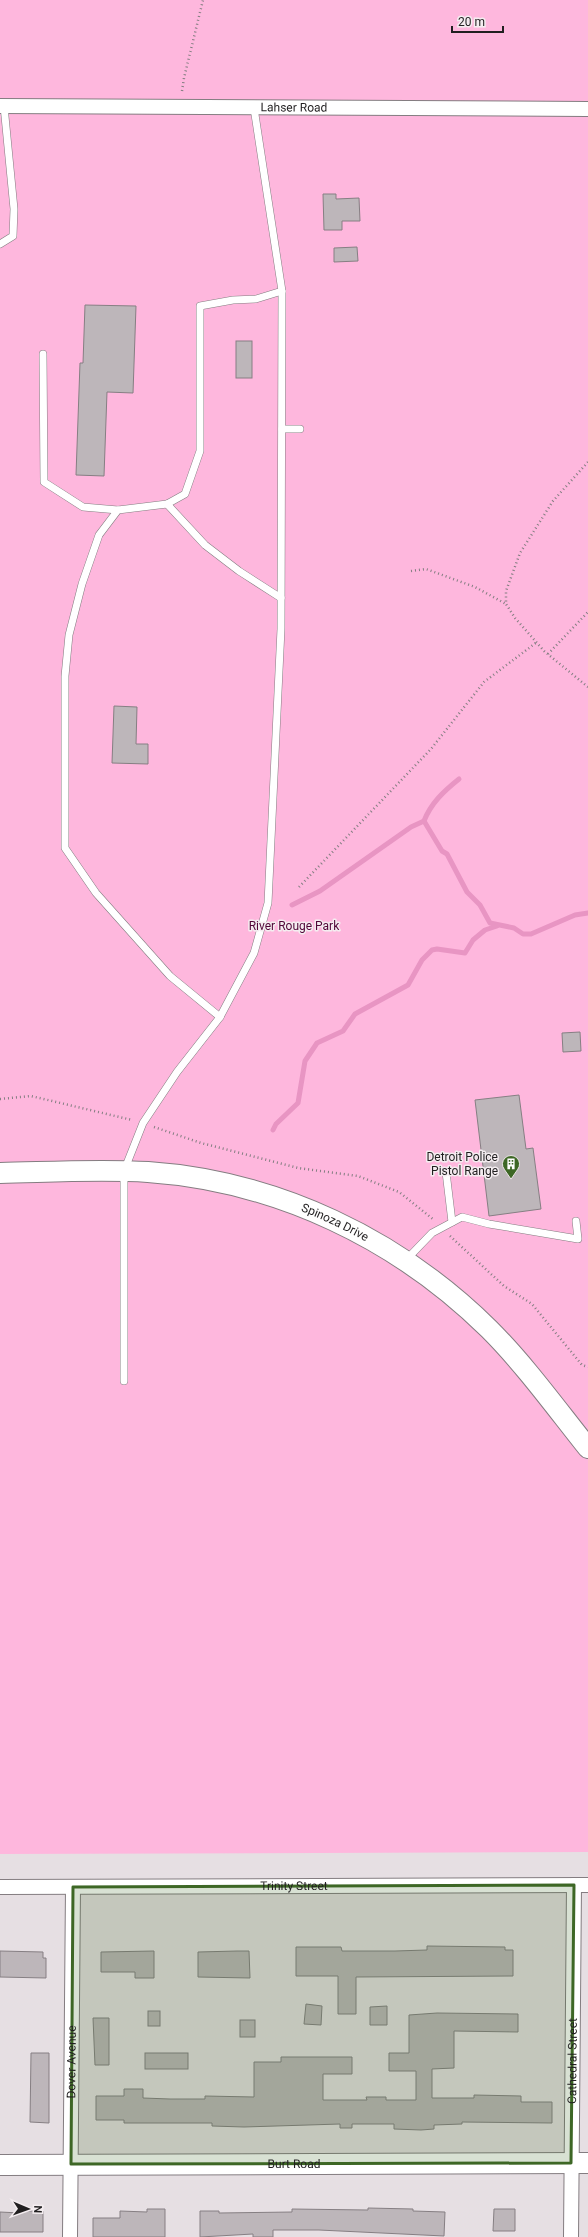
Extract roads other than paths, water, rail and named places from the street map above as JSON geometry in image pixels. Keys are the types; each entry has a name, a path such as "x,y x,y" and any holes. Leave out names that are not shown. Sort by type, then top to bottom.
{"street":[{"name":"Lahser Road","path":"2,106 588,109"},
{"name":"Spinoza Drive","path":"0,1172 124,1172 190,1177 231,1185 272,1196 311,1210 349,1228 405,1261 441,1286 489,1329 512,1353 588,1448"},
{"name":"Trinity Street","path":"0,1888 581,1885"},
{"name":"Cathedral Street","path":"571,2237 580,2163 581,1885"},
{"name":"Dover Avenue","path":"70,2237 73,1887"},
{"name":"Burt Road","path":"0,2165 580,2163"}],"lane":[{"path":"0,244 13,236 14,223 2,106"},
{"path":"124,1380 124,1172 143,1123 177,1072 220,1017 254,953 268,903 281,598 282,290 254,108"},
{"path":"44,354 44,482 83,507 118,510 167,504 185,494 200,451 200,306 233,300 256,299 282,290"},
{"path":"282,429 300,429"},
{"path":"167,504 205,545 239,571 281,598"},
{"path":"118,510 99,535 82,584 69,635 65,676 65,848 96,893 170,976 220,1017"},
{"path":"446,1172 452,1222"},
{"path":"405,1261 432,1233 462,1217 490,1224 578,1239 576,1221"}],"waterway":[{"path":"292,905 320,891 411,827 424,821 438,798 459,779"},
{"path":"424,821 442,851 447,854 467,892 480,905 490,923 514,928 523,934 531,934 575,915 588,913"},
{"path":"273,1130 276,1124 298,1103 305,1061 317,1043 343,1031 355,1014 408,985 422,960 432,950 437,949 465,953 473,940 485,930 497,926"}],"place":[{"name":"Detroit Police Pistol Range","path":"511,1179"}],"park label":[{"name":"River Rouge Park","path":"294,926"}]}
